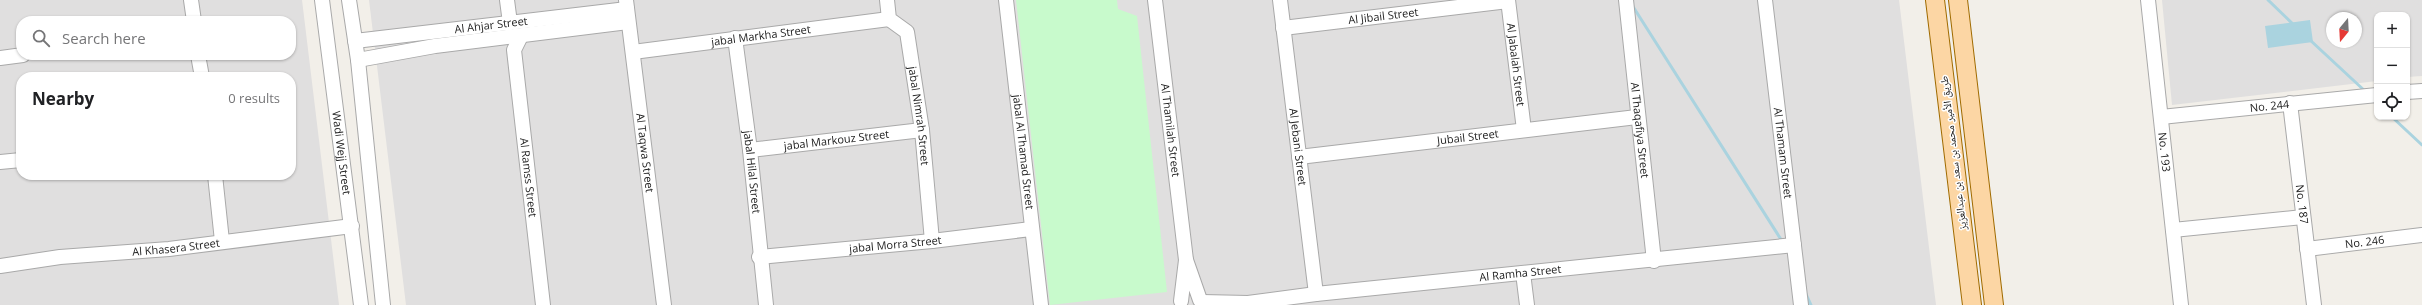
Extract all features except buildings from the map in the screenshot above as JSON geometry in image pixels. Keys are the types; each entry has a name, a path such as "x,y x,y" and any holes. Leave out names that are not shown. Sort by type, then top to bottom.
{"main road":[{"name":"طريق الأمير محمد بن سعد بن عبدالعزيز","path":"1934,0 1972,305"},
{"name":"طريق الأمير محمد بن سعد بن عبدالعزيز","path":"1958,0 1994,305"}],"street":[{"path":"191,0 193,16"},
{"name":"Wadi Wejj Street","path":"322,0 361,305"},
{"path":"349,0 358,60 384,305"},
{"path":"507,0 510,23"},
{"path":"887,0 889,19"},
{"name":"jabal Al Thamad Street","path":"1006,0 1031,229 1041,305"},
{"name":"Al Thamilah Street","path":"1155,0 1186,260"},
{"name":"Al Jebani Street","path":"1280,0 1316,294"},
{"name":"Al Thaqafiya Street","path":"1626,0 1637,117 1654,261"},
{"name":"Al Thamam Street","path":"1765,0 1801,305"},
{"name":"No. 193","path":"2148,0 2181,305"},
{"name":"Al Jibail Street","path":"1283,28 1508,1"},
{"name":"Al Jabalah Street","path":"1508,1 1524,130"},
{"name":"Al Ahjar Street","path":"355,41 627,10"},
{"name":"Al Ahjar Street","path":"358,60 435,46 521,36 627,10"},
{"name":"Al Taqwa Street","path":"627,10 664,305"},
{"name":"jabal Markha Street","path":"633,52 889,19"},
{"name":"jabal Nimrah Street","path":"889,19 907,32 922,130 932,242"},
{"path":"433,31 435,46"},
{"path":"502,38 514,50 521,36"},
{"name":"jabal Hilal Street","path":"735,38 750,150 759,257 766,305"},
{"name":"Al Ramss Street","path":"514,50 543,305"},
{"path":"0,58 16,56"},
{"path":"199,60 201,72"},
{"path":"2410,92 2422,91"},
{"name":"No. 244","path":"2161,117 2374,95"},
{"name":"No. 187","path":"2290,103 2314,305"},
{"name":"Jubail Street","path":"1299,157 1637,117"},
{"name":"jabal Markouz Street","path":"750,150 922,130"},
{"path":"0,162 16,160"},
{"path":"216,180 222,242"},
{"path":"2173,230 2303,216"},
{"name":"Al Khasera Street","path":"0,266 60,257 169,249 352,226"},
{"name":"jabal Morra Street","path":"759,257 932,242 1031,229"},
{"name":"No. 246","path":"2307,248 2422,235"},
{"name":"Al Ramha Street","path":"1180,303 1192,297 1202,302 1245,304 1316,294 1654,261 1794,245"},
{"path":"1186,260 1202,302"},
{"path":"1180,303 1186,260"},
{"path":"1523,273 1527,305"}],"shaded area":[{"path":"0,0 302,0 339,305 0,305"},
{"path":"369,0 1899,0 1936,305 406,305"},
{"path":"2162,0 2422,0 2422,76 2410,77 2410,12 2374,12 2374,81 2172,105"}],"green space":[{"path":"1016,0 1117,0 1118,9 1137,16 1167,292 1050,305"}],"water":[{"path":"2310,20 2313,42 2268,48 2265,26"}],"waterway":[{"path":"2268,0 2294,25"},
{"path":"1632,5 1782,241"},
{"path":"2310,40 2366,92"},
{"path":"2395,120 2422,145"},
{"path":"1806,294 1811,305"}]}
